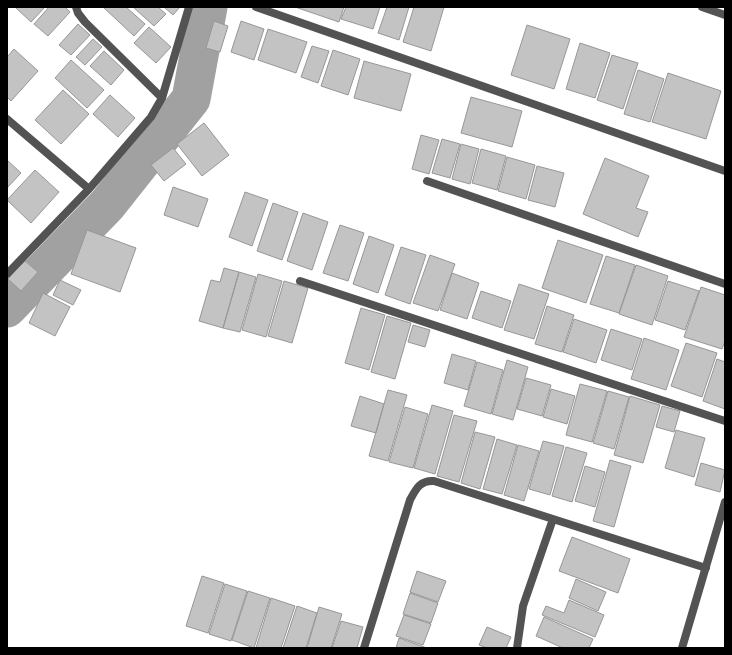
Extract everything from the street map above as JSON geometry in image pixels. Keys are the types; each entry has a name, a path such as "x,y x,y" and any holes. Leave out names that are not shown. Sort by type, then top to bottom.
{"street":[{"path":"76,7 78,13 85,22 162,98"},
{"path":"7,274 89,189 140,132 162,98 189,7"},
{"path":"256,7 725,171"},
{"path":"702,7 725,15"},
{"path":"7,119 89,189"},
{"path":"427,181 725,284"},
{"path":"300,281 725,421"},
{"path":"364,648 410,500 420,484 427,481 434,481 706,568"},
{"path":"682,648 725,502"},
{"path":"517,648 523,606 553,519"}],"building":[{"path":"15,7 45,7 31,22"},
{"path":"49,7 65,7 70,12 48,36 34,24"},
{"path":"103,7 126,7 145,24 134,36"},
{"path":"133,7 158,7 166,14 154,26"},
{"path":"164,7 180,7 173,15"},
{"path":"295,7 344,7 339,22"},
{"path":"346,7 380,7 373,29 341,19"},
{"path":"387,7 409,7 399,40 378,33"},
{"path":"414,7 444,7 431,51 403,42"},
{"path":"214,21 228,26 220,52 206,48"},
{"path":"241,21 264,29 254,60 231,52"},
{"path":"78,24 90,35 71,55 59,45"},
{"path":"527,25 570,39 554,89 511,75"},
{"path":"149,27 171,47 156,63 134,43"},
{"path":"268,29 307,42 296,73 258,60"},
{"path":"93,39 102,47 85,65 76,57"},
{"path":"580,43 610,53 595,98 566,89"},
{"path":"312,46 329,51 318,83 301,77"},
{"path":"14,49 38,71 11,101 7,97 7,57"},
{"path":"333,50 360,59 348,95 321,86"},
{"path":"104,51 124,70 111,85 90,66"},
{"path":"612,55 638,63 623,109 597,100"},
{"path":"71,60 104,90 87,108 55,78"},
{"path":"364,61 411,74 401,111 354,98"},
{"path":"638,70 664,79 650,122 624,114"},
{"path":"668,73 721,91 706,139 652,122"},
{"path":"63,90 89,114 61,144 35,120"},
{"path":"110,95 135,118 118,137 93,114"},
{"path":"471,97 522,111 512,147 461,133"},
{"path":"204,123 229,155 202,176 177,144"},
{"path":"421,135 439,140 429,174 412,169"},
{"path":"442,139 460,144 450,178 432,173"},
{"path":"461,144 479,149 470,184 452,179"},
{"path":"173,148 186,164 164,181 151,165"},
{"path":"481,149 506,156 497,190 472,183"},
{"path":"507,157 535,165 526,199 498,191"},
{"path":"605,158 649,176 636,208 648,212 638,237 583,214"},
{"path":"7,160 21,173 7,188"},
{"path":"537,166 564,173 555,207 528,200"},
{"path":"35,170 59,192 31,223 7,200"},
{"path":"173,187 208,199 198,227 164,215"},
{"path":"245,192 268,200 252,246 229,237"},
{"path":"273,203 298,212 282,260 257,251"},
{"path":"303,213 328,222 312,270 287,261"},
{"path":"340,225 364,233 348,281 323,273"},
{"path":"87,230 136,248 120,292 71,274"},
{"path":"369,236 394,245 378,293 353,284"},
{"path":"558,240 603,255 586,303 542,288"},
{"path":"401,247 426,255 410,304 385,295"},
{"path":"430,255 455,264 438,311 413,303"},
{"path":"606,256 635,265 619,313 590,304"},
{"path":"24,260 38,272 21,291 8,279"},
{"path":"636,265 668,276 652,325 619,314"},
{"path":"224,268 239,272 223,328 199,321 211,280 220,282"},
{"path":"239,272 256,277 240,332 223,328"},
{"path":"452,273 479,283 467,319 440,310"},
{"path":"258,274 282,281 266,337 242,330"},
{"path":"60,280 81,290 73,305 53,295"},
{"path":"284,281 308,288 292,343 268,336"},
{"path":"668,281 699,291 685,330 655,320"},
{"path":"519,284 549,294 534,339 504,330"},
{"path":"701,287 725,295 725,341 722,349 684,337"},
{"path":"481,291 511,301 502,328 472,318"},
{"path":"43,293 70,307 55,336 29,323"},
{"path":"547,306 574,315 562,352 535,344"},
{"path":"361,308 385,315 369,370 345,363"},
{"path":"387,316 411,323 395,379 371,372"},
{"path":"574,319 607,330 596,363 563,352"},
{"path":"413,325 430,330 425,347 408,342"},
{"path":"611,329 642,339 632,370 601,360"},
{"path":"644,338 679,350 666,390 631,379"},
{"path":"686,343 717,353 702,397 671,386"},
{"path":"452,354 476,361 468,390 444,383"},
{"path":"717,359 725,362 725,409 703,401"},
{"path":"507,360 528,367 513,420 492,414"},
{"path":"477,362 503,370 491,414 464,406"},
{"path":"526,378 551,385 542,416 517,409"},
{"path":"580,384 607,391 592,442 566,435"},
{"path":"551,389 575,396 567,424 543,417"},
{"path":"388,390 407,395 388,461 369,456"},
{"path":"608,391 629,397 614,449 593,443"},
{"path":"360,396 384,404 376,433 351,426"},
{"path":"630,396 660,405 643,463 614,455"},
{"path":"432,405 453,411 435,474 414,468"},
{"path":"662,406 680,411 674,432 656,427"},
{"path":"405,407 428,414 413,468 389,462"},
{"path":"454,415 477,421 459,482 437,476"},
{"path":"676,430 705,438 694,477 665,468"},
{"path":"475,432 495,437 480,489 461,483"},
{"path":"497,439 517,445 502,494 483,489"},
{"path":"543,441 564,446 550,495 529,489"},
{"path":"518,445 539,451 524,501 504,495"},
{"path":"566,447 587,453 572,502 552,496"},
{"path":"610,460 631,466 614,527 593,521"},
{"path":"701,463 725,470 720,492 695,485"},
{"path":"585,466 605,472 595,507 575,501"},
{"path":"572,537 630,559 618,593 559,571"},
{"path":"417,571 446,581 438,602 410,592"},
{"path":"202,576 224,583 208,633 186,626"},
{"path":"576,579 606,592 598,611 569,598"},
{"path":"225,584 247,591 231,641 209,634"},
{"path":"248,591 270,598 254,648 232,640"},
{"path":"410,593 438,603 431,623 403,614"},
{"path":"271,598 295,606 281,648 256,648"},
{"path":"569,600 604,615 595,637 542,615 546,606 564,613"},
{"path":"297,606 317,613 306,648 283,648"},
{"path":"319,607 342,614 331,648 307,648"},
{"path":"404,615 431,624 423,645 396,636"},
{"path":"544,617 593,639 589,648 563,648 536,636"},
{"path":"341,621 363,627 357,648 332,648"},
{"path":"487,627 511,637 506,648 487,648 479,645"},
{"path":"399,638 427,648 396,648"}],"waterway":[{"path":"7,308 107,205 191,99 208,7"}]}
